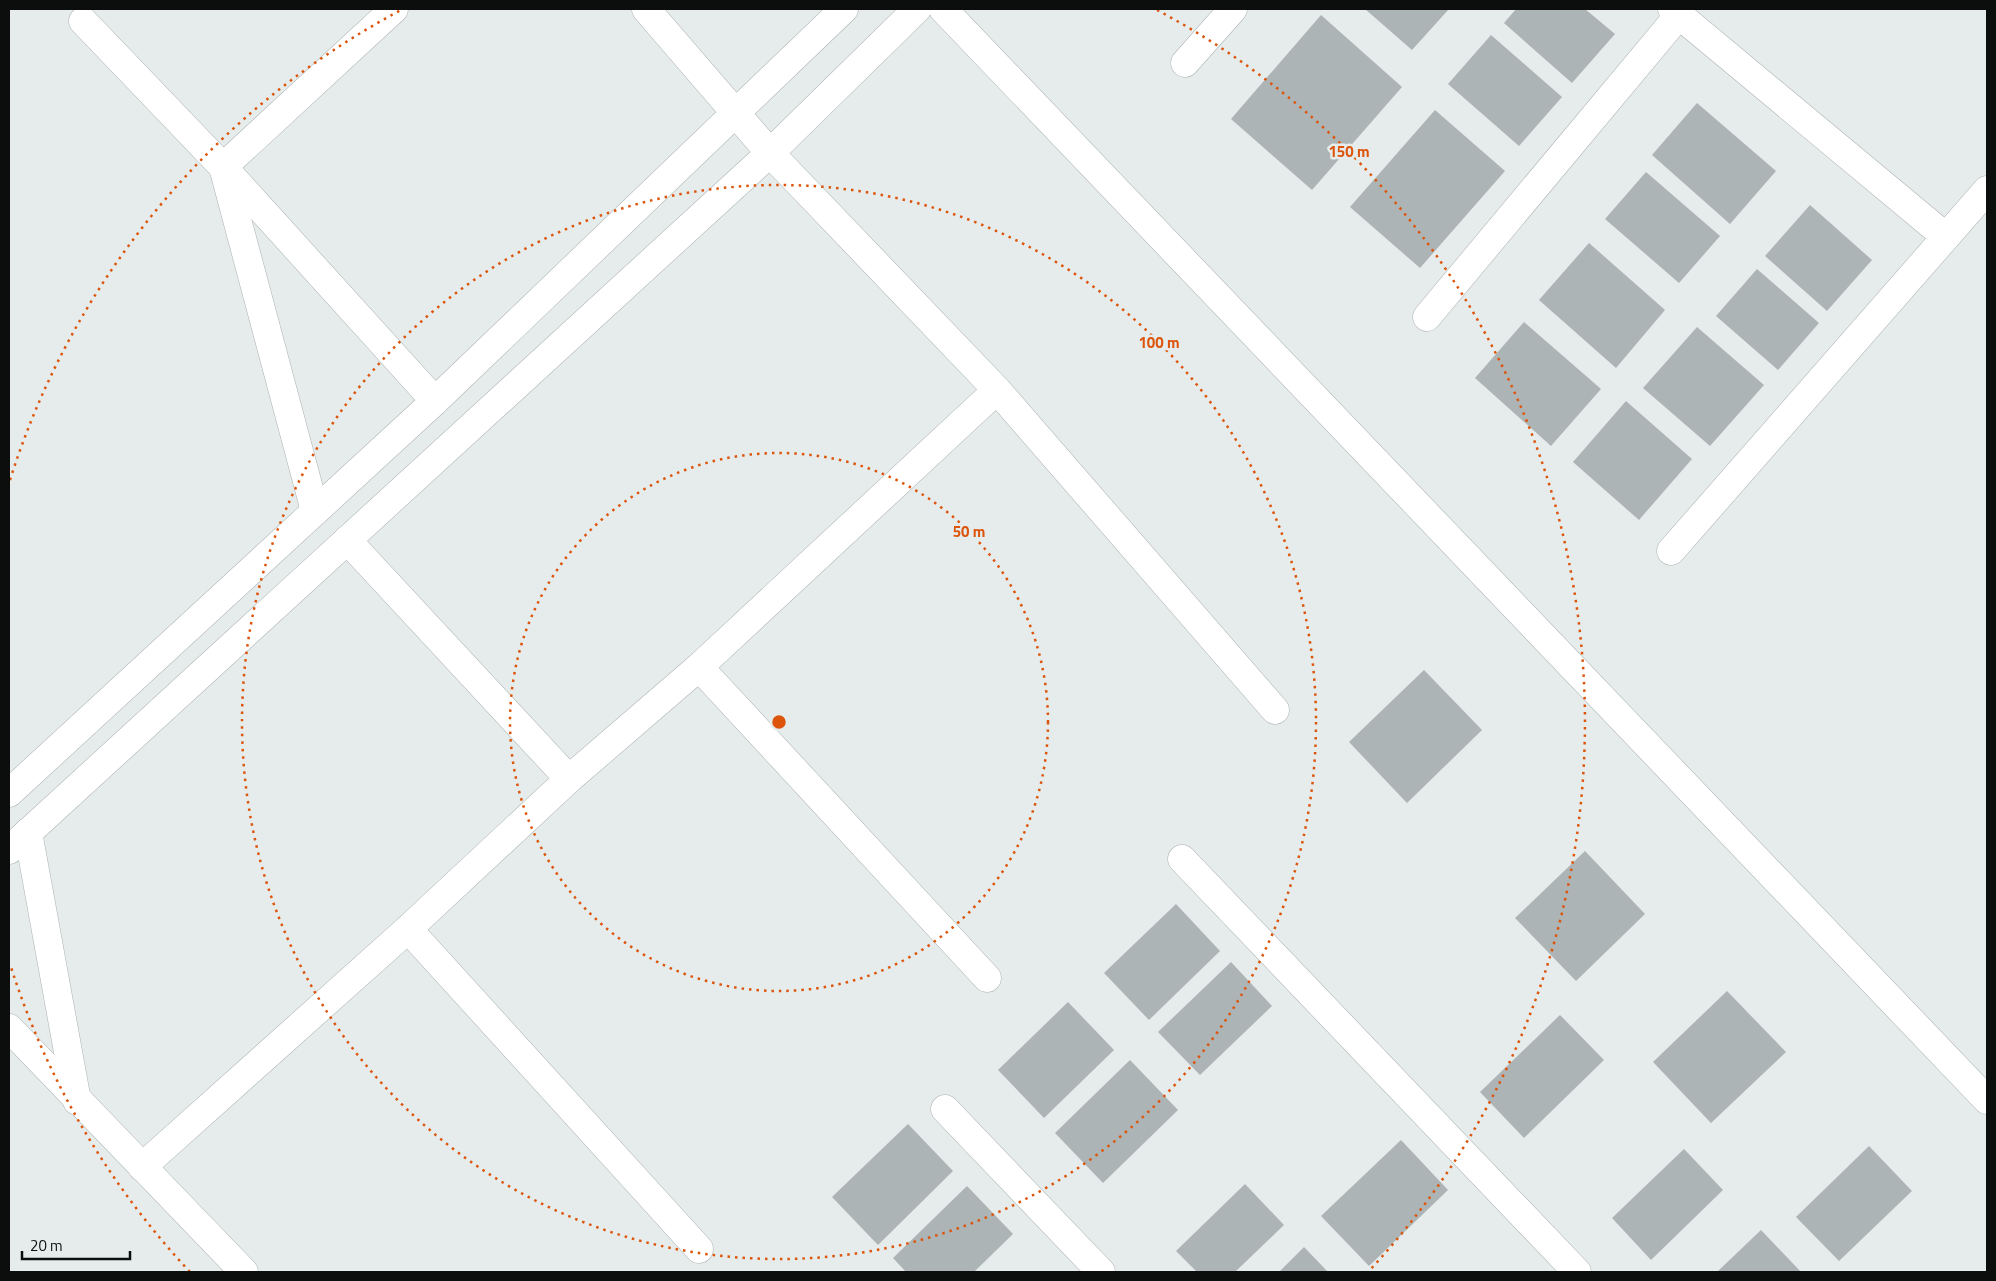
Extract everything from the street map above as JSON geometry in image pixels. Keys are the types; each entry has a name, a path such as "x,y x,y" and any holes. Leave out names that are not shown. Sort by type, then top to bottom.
{"street":[{"path":"223,167 394,9"},
{"path":"646,9 770,153 997,390 1275,710"},
{"path":"9,793 435,401 844,9"},
{"path":"77,1101 18,841 770,153 917,9"},
{"path":"943,9 1987,1100"},
{"path":"1185,63 1233,9"},
{"path":"1426,317 1676,12 1946,237"},
{"path":"83,21 223,167 435,401"},
{"path":"223,167 315,511"},
{"path":"1671,551 1987,190"},
{"path":"142,1166 408,929 569,780 700,667 997,390"},
{"path":"347,540 569,780"},
{"path":"700,667 987,978"},
{"path":"1182,859 1576,1272"},
{"path":"408,929 699,1249"},
{"path":"9,1028 77,1101 244,1272"},
{"path":"945,1109 1101,1272"}],"building":[{"path":"1365,9 1449,9 1412,50"},
{"path":"1516,9 1585,9 1615,34 1572,83 1504,23"},
{"path":"1321,15 1402,87 1312,190 1231,119"},
{"path":"1491,35 1562,97 1519,146 1448,84"},
{"path":"1697,103 1776,171 1730,224 1652,155"},
{"path":"1435,110 1505,171 1420,268 1350,207"},
{"path":"1646,172 1720,236 1679,283 1605,219"},
{"path":"1810,205 1872,260 1827,311 1765,256"},
{"path":"1589,243 1665,310 1616,368 1539,300"},
{"path":"1757,269 1819,323 1778,370 1716,316"},
{"path":"1524,322 1601,389 1551,446 1475,378"},
{"path":"1697,327 1764,385 1710,446 1643,388"},
{"path":"1626,401 1692,459 1639,520 1573,462"},
{"path":"1424,670 1482,730 1407,803 1349,742"},
{"path":"1585,851 1645,914 1576,981 1515,918"},
{"path":"1176,904 1220,951 1149,1020 1104,973"},
{"path":"1231,962 1272,1006 1200,1075 1158,1032"},
{"path":"1727,991 1786,1052 1711,1123 1653,1062"},
{"path":"1068,1002 1114,1050 1044,1118 998,1070"},
{"path":"1560,1015 1604,1060 1524,1138 1480,1092"},
{"path":"1130,1060 1178,1110 1103,1183 1055,1133"},
{"path":"908,1124 953,1171 878,1245 832,1197"},
{"path":"1401,1140 1448,1190 1369,1266 1321,1216"},
{"path":"1869,1146 1912,1191 1839,1261 1796,1217"},
{"path":"1684,1149 1723,1190 1651,1260 1612,1218"},
{"path":"1245,1184 1284,1225 1235,1272 1197,1272 1176,1251"},
{"path":"967,1186 1013,1234 974,1272 906,1272 893,1258"},
{"path":"1761,1230 1801,1272 1717,1272"},
{"path":"1304,1247 1328,1272 1279,1272"}]}
